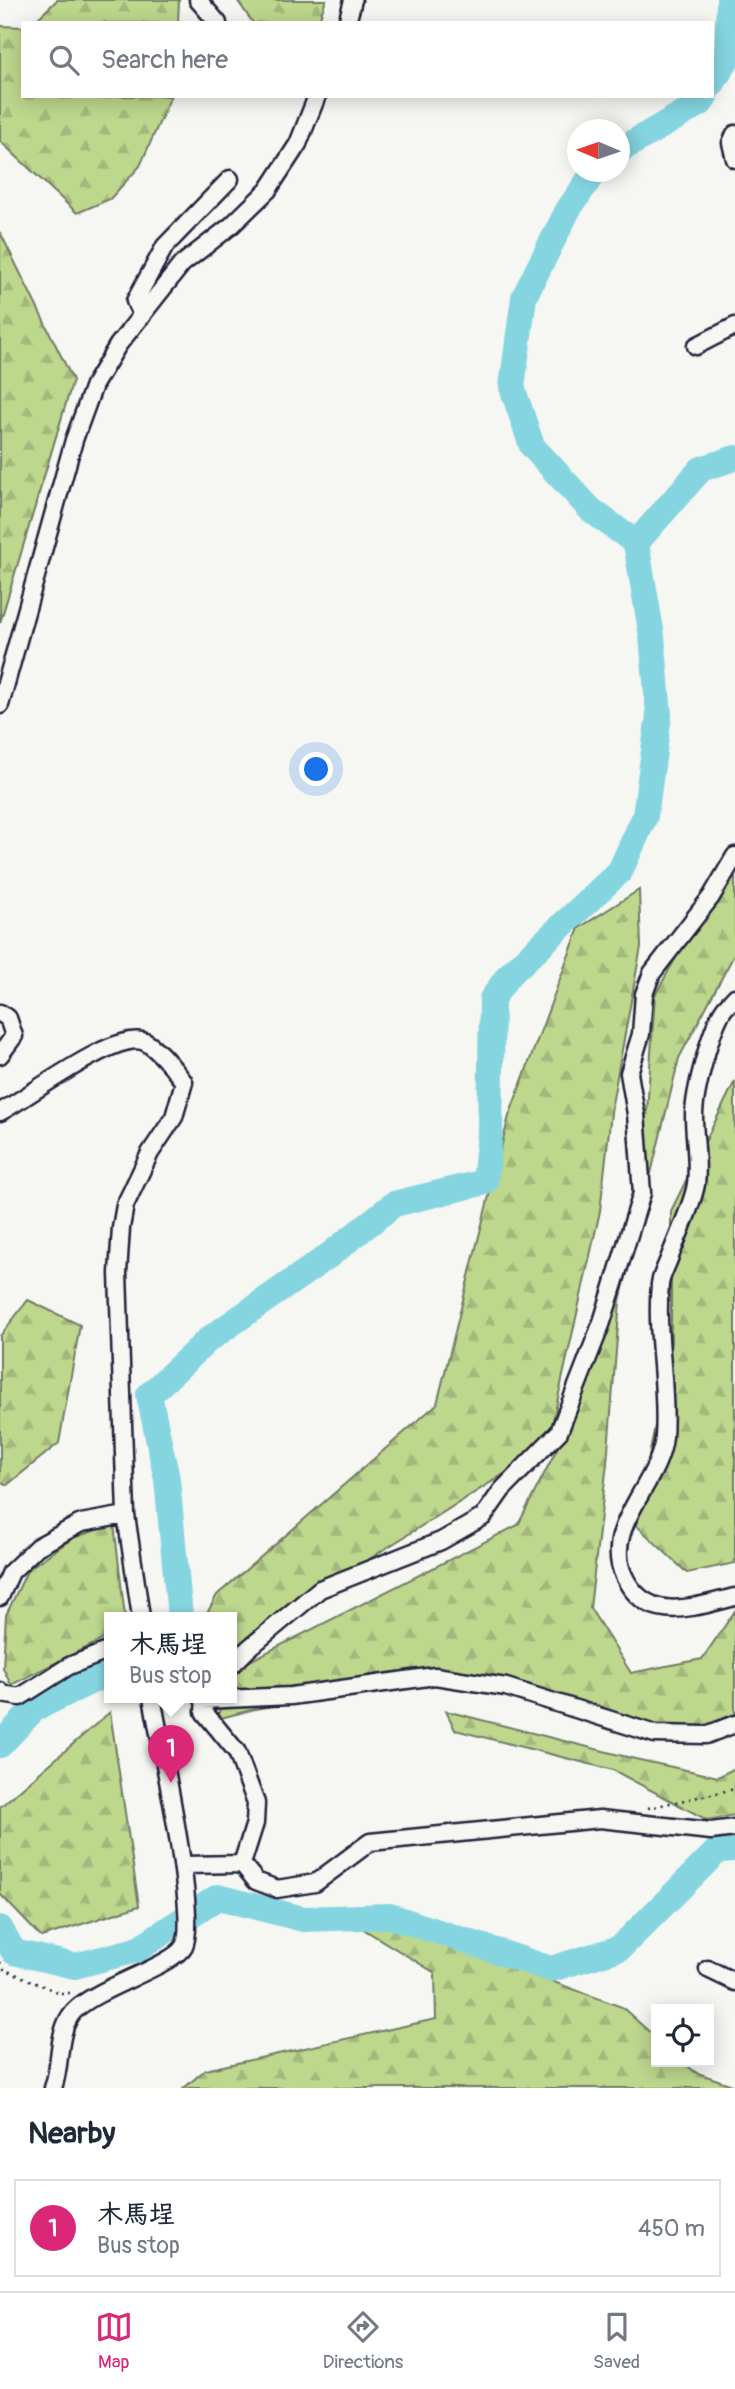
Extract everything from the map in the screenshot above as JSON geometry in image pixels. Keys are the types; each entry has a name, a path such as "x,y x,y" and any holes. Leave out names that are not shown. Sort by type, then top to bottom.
{"street":[{"path":"198,0 216,21"},
{"path":"348,21 353,0"},
{"path":"0,705 74,440 94,385 118,345 182,264 232,225 268,190 298,144 316,98"},
{"path":"735,134 731,142 735,159"},
{"path":"142,316 135,301 165,246 230,179"},
{"path":"696,346 735,326"},
{"path":"237,1660 320,1589 441,1541 483,1517 502,1490 559,1432 602,1322 642,1193 636,1114 629,1073 640,1034 644,994 652,973 711,897 735,856"},
{"path":"735,997 724,1009 715,1027 702,1073 694,1112 696,1185 660,1282 665,1392 663,1441 649,1479 627,1518 619,1547 622,1573 636,1596 662,1609 692,1607 735,1597"},
{"path":"0,1013 8,1018 14,1035 0,1055"},
{"path":"0,1112 28,1097 65,1070 128,1040 146,1042 184,1082 174,1117 150,1153 125,1205 121,1228 119,1286 126,1515 140,1612"},
{"path":"0,1597 11,1572 37,1547 81,1523 126,1515"},
{"path":"0,1692 20,1697 69,1666 104,1652"},
{"path":"237,1698 291,1696 435,1676 506,1687 655,1734 706,1735 735,1724"},
{"path":"53,2088 57,2079 64,2029 74,2012 98,1994 172,1957 183,1947 188,1932 182,1866 153,1703"},
{"path":"204,1703 204,1712 237,1752 256,1803 255,1823 242,1864"},
{"path":"242,1864 256,1881 277,1889 315,1883 370,1842 600,1819 711,1830 735,1828"},
{"path":"182,1866 242,1864"},
{"path":"708,1969 735,1982"}],"path":[{"path":"641,1810 735,1788"},
{"path":"0,1962 4,1969 59,1993 72,1993"}],"green space":[{"path":"57,0 179,0 178,21 35,21"},
{"path":"237,0 326,0 319,21 252,21"},
{"path":"0,26 21,27 21,98 170,98 140,166 110,199 77,213 0,141"},
{"path":"0,232 73,380 0,623"},
{"path":"735,852 735,953 679,1058 620,1301 607,1463 590,1608 631,1673 702,1659 735,1611 735,1718 677,1738 536,1693 414,1677 374,1688 255,1709 217,1719 222,1703 237,1703 237,1672 242,1665 518,1525 567,1429 609,1318 647,1111 655,995"},
{"path":"639,890 641,947 612,1104 600,1211 547,1447 377,1554 237,1651 237,1612 208,1612 217,1595 437,1404 509,1116 579,928"},
{"path":"735,1081 735,1563 687,1573 636,1525 671,1342 671,1211"},
{"path":"28,1300 80,1325 59,1443 7,1485 0,1481 0,1336"},
{"path":"114,1524 124,1612 104,1612 104,1639 11,1685 3,1668 6,1615 28,1569 73,1538"},
{"path":"446,1711 718,1777 735,1768 735,1815 707,1820 613,1770 455,1730"},
{"path":"110,1712 139,1906 41,1937 0,1894 0,1807"},
{"path":"372,1915 622,2007 651,2033 651,2067 689,2067 735,2088 184,2088 205,2070 436,2019 435,1973 360,1927"}],"waterway":[{"path":"714,81 727,59 729,0"},
{"path":"630,144 701,103 704,98"},
{"path":"180,1612 167,1479 149,1395 208,1340 327,1257 394,1204 485,1182 490,1133 492,999 508,976 620,871 645,816 659,715 652,636 636,543 591,510 532,446 512,387 524,297 568,210 587,182"},
{"path":"636,543 701,469 735,458"},
{"path":"0,1745 34,1709 104,1675"},
{"path":"0,1928 14,1952 75,1966 136,1950 218,1897 303,1919 390,1916 551,1969 620,1948 718,1850 735,1849"}],"place":[{"name":"木馬埕","path":"171,1783"}]}
